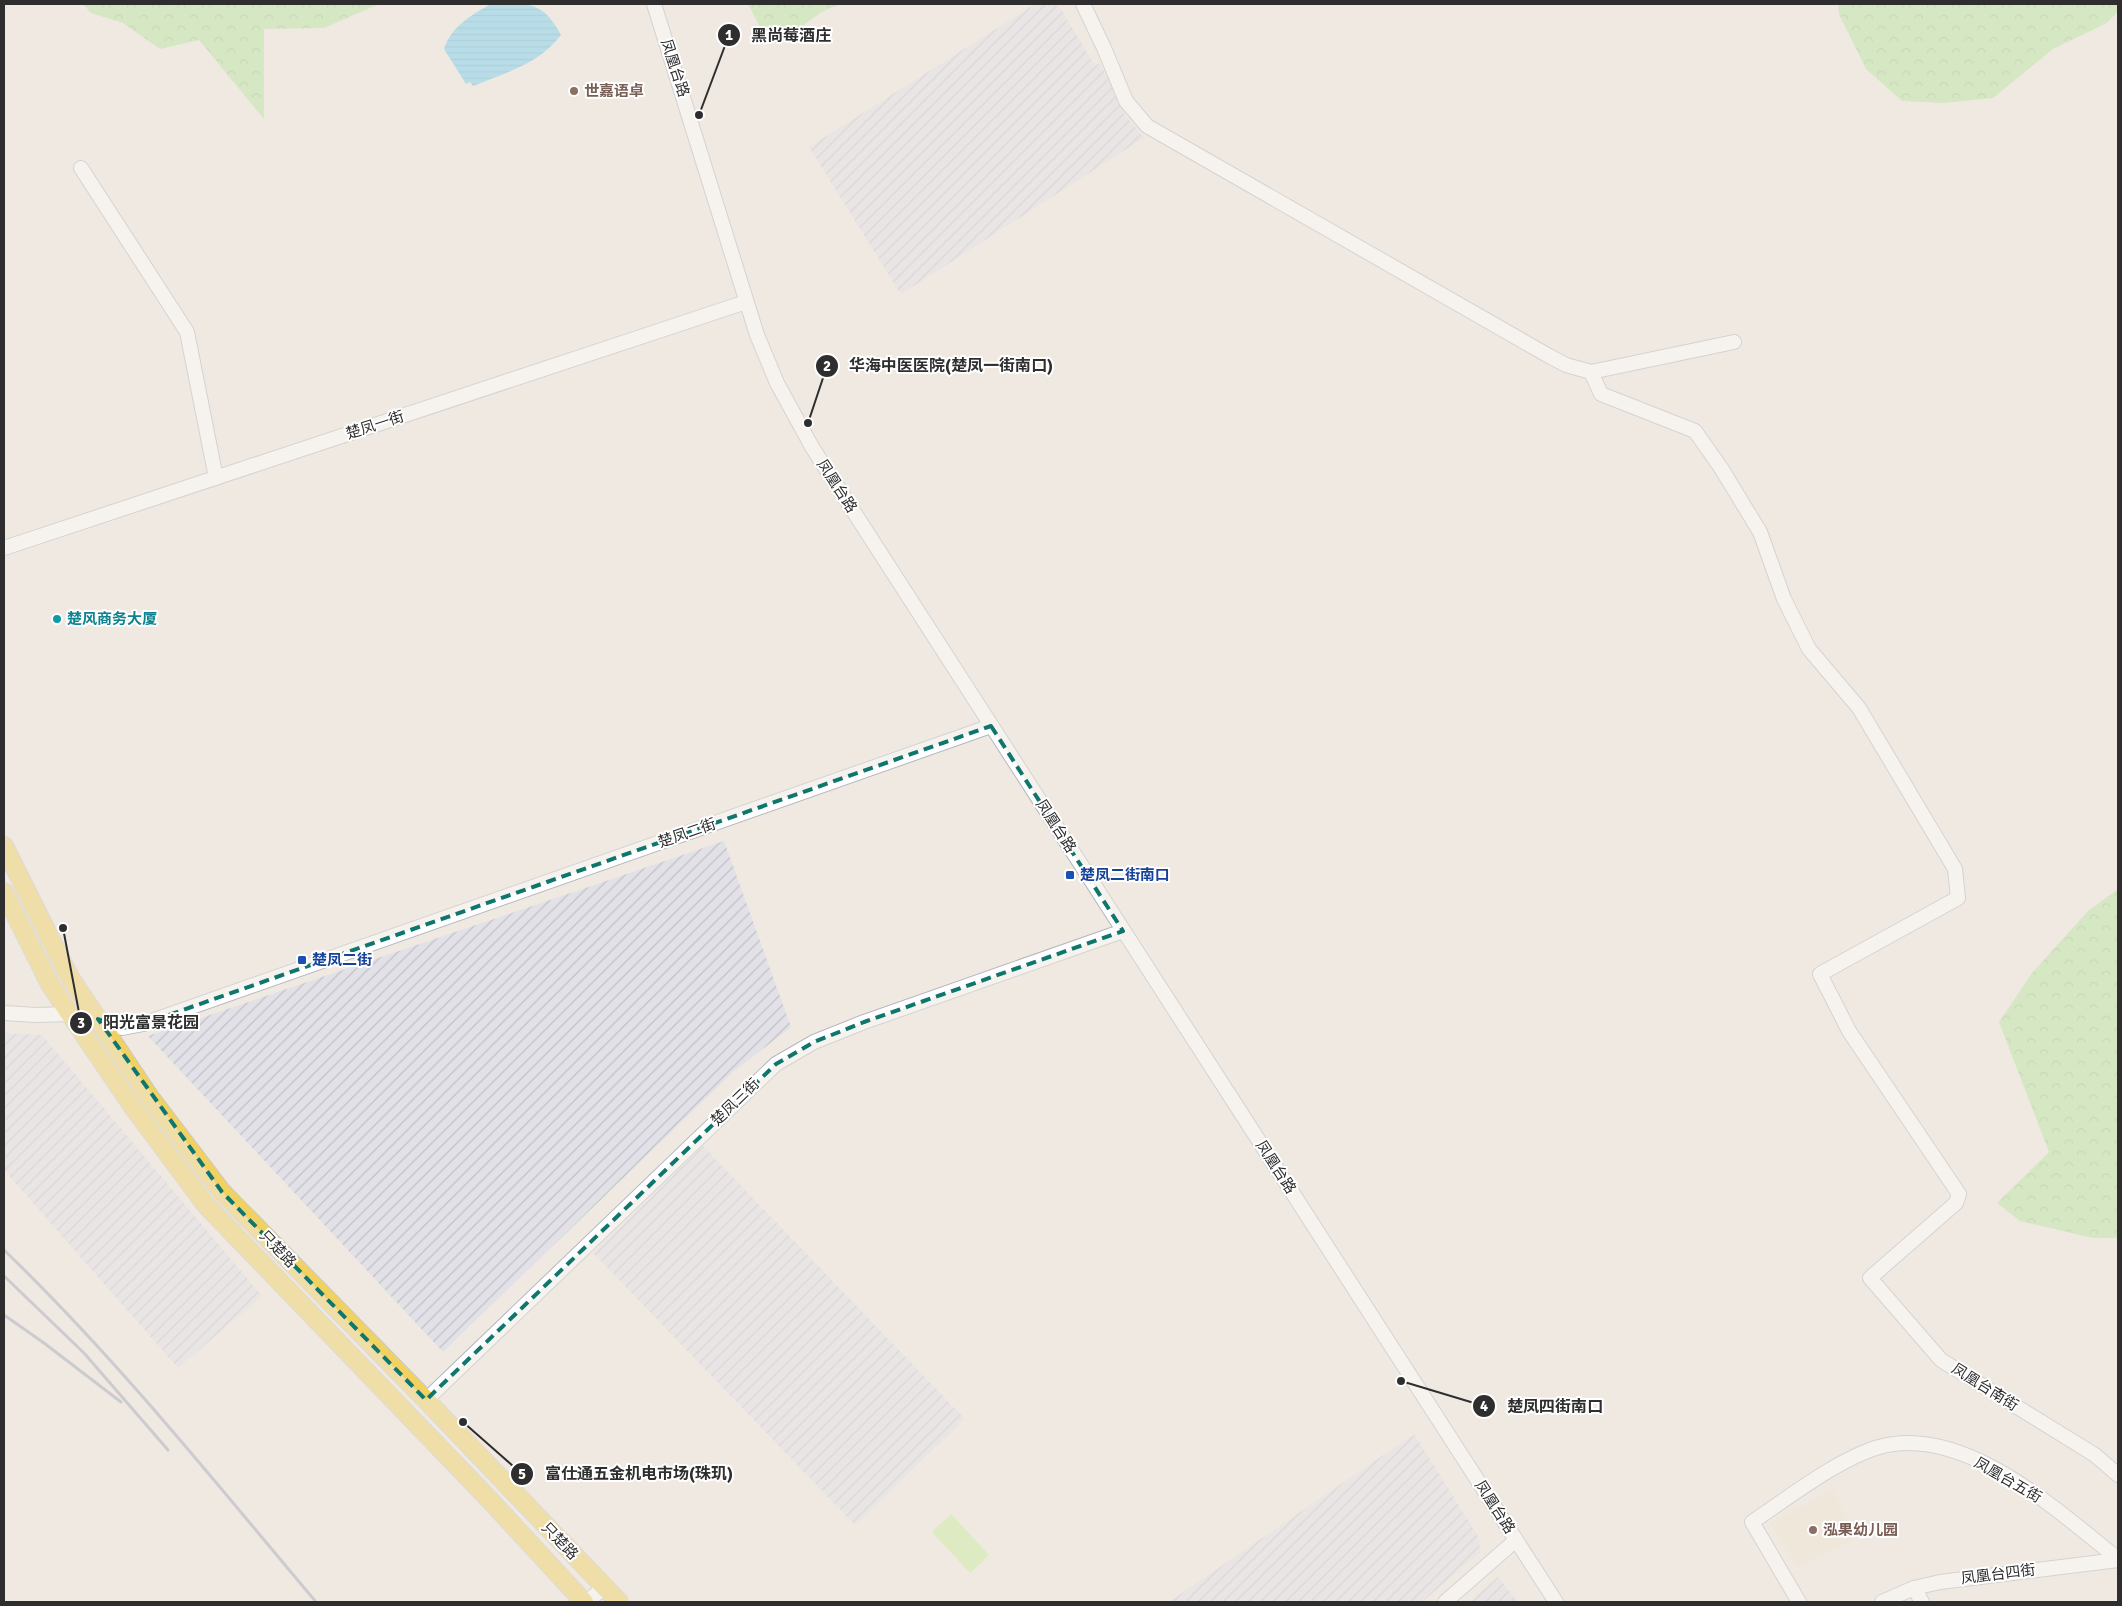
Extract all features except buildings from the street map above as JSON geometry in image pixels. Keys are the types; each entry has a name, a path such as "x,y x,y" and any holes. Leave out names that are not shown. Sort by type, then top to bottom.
{"main road":[{"name":"只楚路","path":"4,846 69,976 149,1096 222,1192 426,1400 619,1602"},
{"name":"只楚路","path":"4,892 51,986 133,1107 206,1205 481,1490 586,1602"}],"street":[{"name":"凤凰台路","path":"654,4 746,302 776,383 812,446 1556,1602"},
{"path":"1083,4 1126,101 1147,126 1566,365 1591,372 1734,342"},
{"path":"81,168 187,332 216,478"},
{"name":"楚凤一街","path":"4,548 746,302"},
{"name":"凤凰台南街","path":"1591,372 1601,394 1695,431 1722,468 1760,532 1784,599 1808,650 1859,708 1955,869 1958,898 1820,974 1849,1031 1959,1194 1956,1203 1870,1278 1941,1360 2095,1456 2118,1475"},
{"name":"楚凤二街","path":"4,1014 70,1014 98,1019 122,1028 143,1024 992,726"},
{"name":"楚凤三街","path":"426,1400 776,1064 814,1042 864,1022 1123,931"},
{"name":"凤凰台五街","path":"1799,1602 1752,1522 1842,1462 1879,1447 1911,1443 1938,1447 1955,1452 1998,1471 2047,1503 2118,1559"},
{"path":"1445,1602 1516,1540"},
{"name":"凤凰台四街","path":"1882,1602 1914,1588 1940,1582 2118,1559"},
{"path":"586,1602 604,1587"},
{"path":"1914,1588 1922,1602"}],"highlighted area":[{"path":"991,726 1123,931 864,1022 814,1042 776,1064 426,1400 222,1192 98,1019 122,1028 143,1024"}],"shaded area":[{"path":"1039,4 1055,4 1061,9 1095,66 1100,63 1125,115 1141,135 1145,137 903,293 900,293 809,147 1029,8"},
{"path":"724,841 791,1027 733,1072 443,1352 148,1036"},
{"path":"4,1033 42,1035 262,1296 178,1368 4,1170"},
{"path":"703,1146 965,1419 855,1525 593,1253"},
{"path":"1414,1434 1478,1536 1481,1552 1422,1602 1169,1602"},
{"name":"泓果幼儿园","path":"1833,1490 1857,1538 1797,1567 1769,1523"},
{"path":"1498,1577 1518,1602 1469,1602"}],"green space":[{"path":"83,4 379,4 324,28 264,29 264,119 199,40 160,49 123,23 91,13"},
{"path":"748,4 839,4 820,13 781,42 760,27"},
{"path":"1838,4 2118,4 2118,11 2107,23 2053,49 1993,98 1944,103 1902,101 1866,69 1839,14"},
{"path":"2118,889 2118,1238 2093,1238 2020,1221 1997,1203 2049,1152 1999,1022 2032,973 2088,911"},
{"path":"951,1514 989,1555 970,1573 932,1532"}],"water":[{"path":"491,4 533,6 547,15 561,35 552,45 532,60 509,72 473,86 470,82 466,84 444,49 451,34 463,22"}],"railway":[{"path":"4,1250 46,1291 126,1378 316,1602"},
{"path":"4,1276 84,1353 168,1450"},
{"path":"4,1315 121,1402"}],"place":[{"name":"世嘉语卓","path":"574,91"},
{"name":"黑尚莓酒庄","path":"699,115"},
{"name":"华海中医医院(楚凤一街南口)","path":"808,423"},
{"name":"楚风商务大厦","path":"57,619"},
{"name":"楚凤二街南口","path":"1070,875"},
{"name":"阳光富景花园","path":"63,928"},
{"name":"楚凤二街","path":"302,960"},
{"name":"楚凤四街南口","path":"1401,1381"},
{"name":"富仕通五金机电市场(珠玑)","path":"463,1422"},
{"name":"泓果幼儿园","path":"1813,1530"}]}
